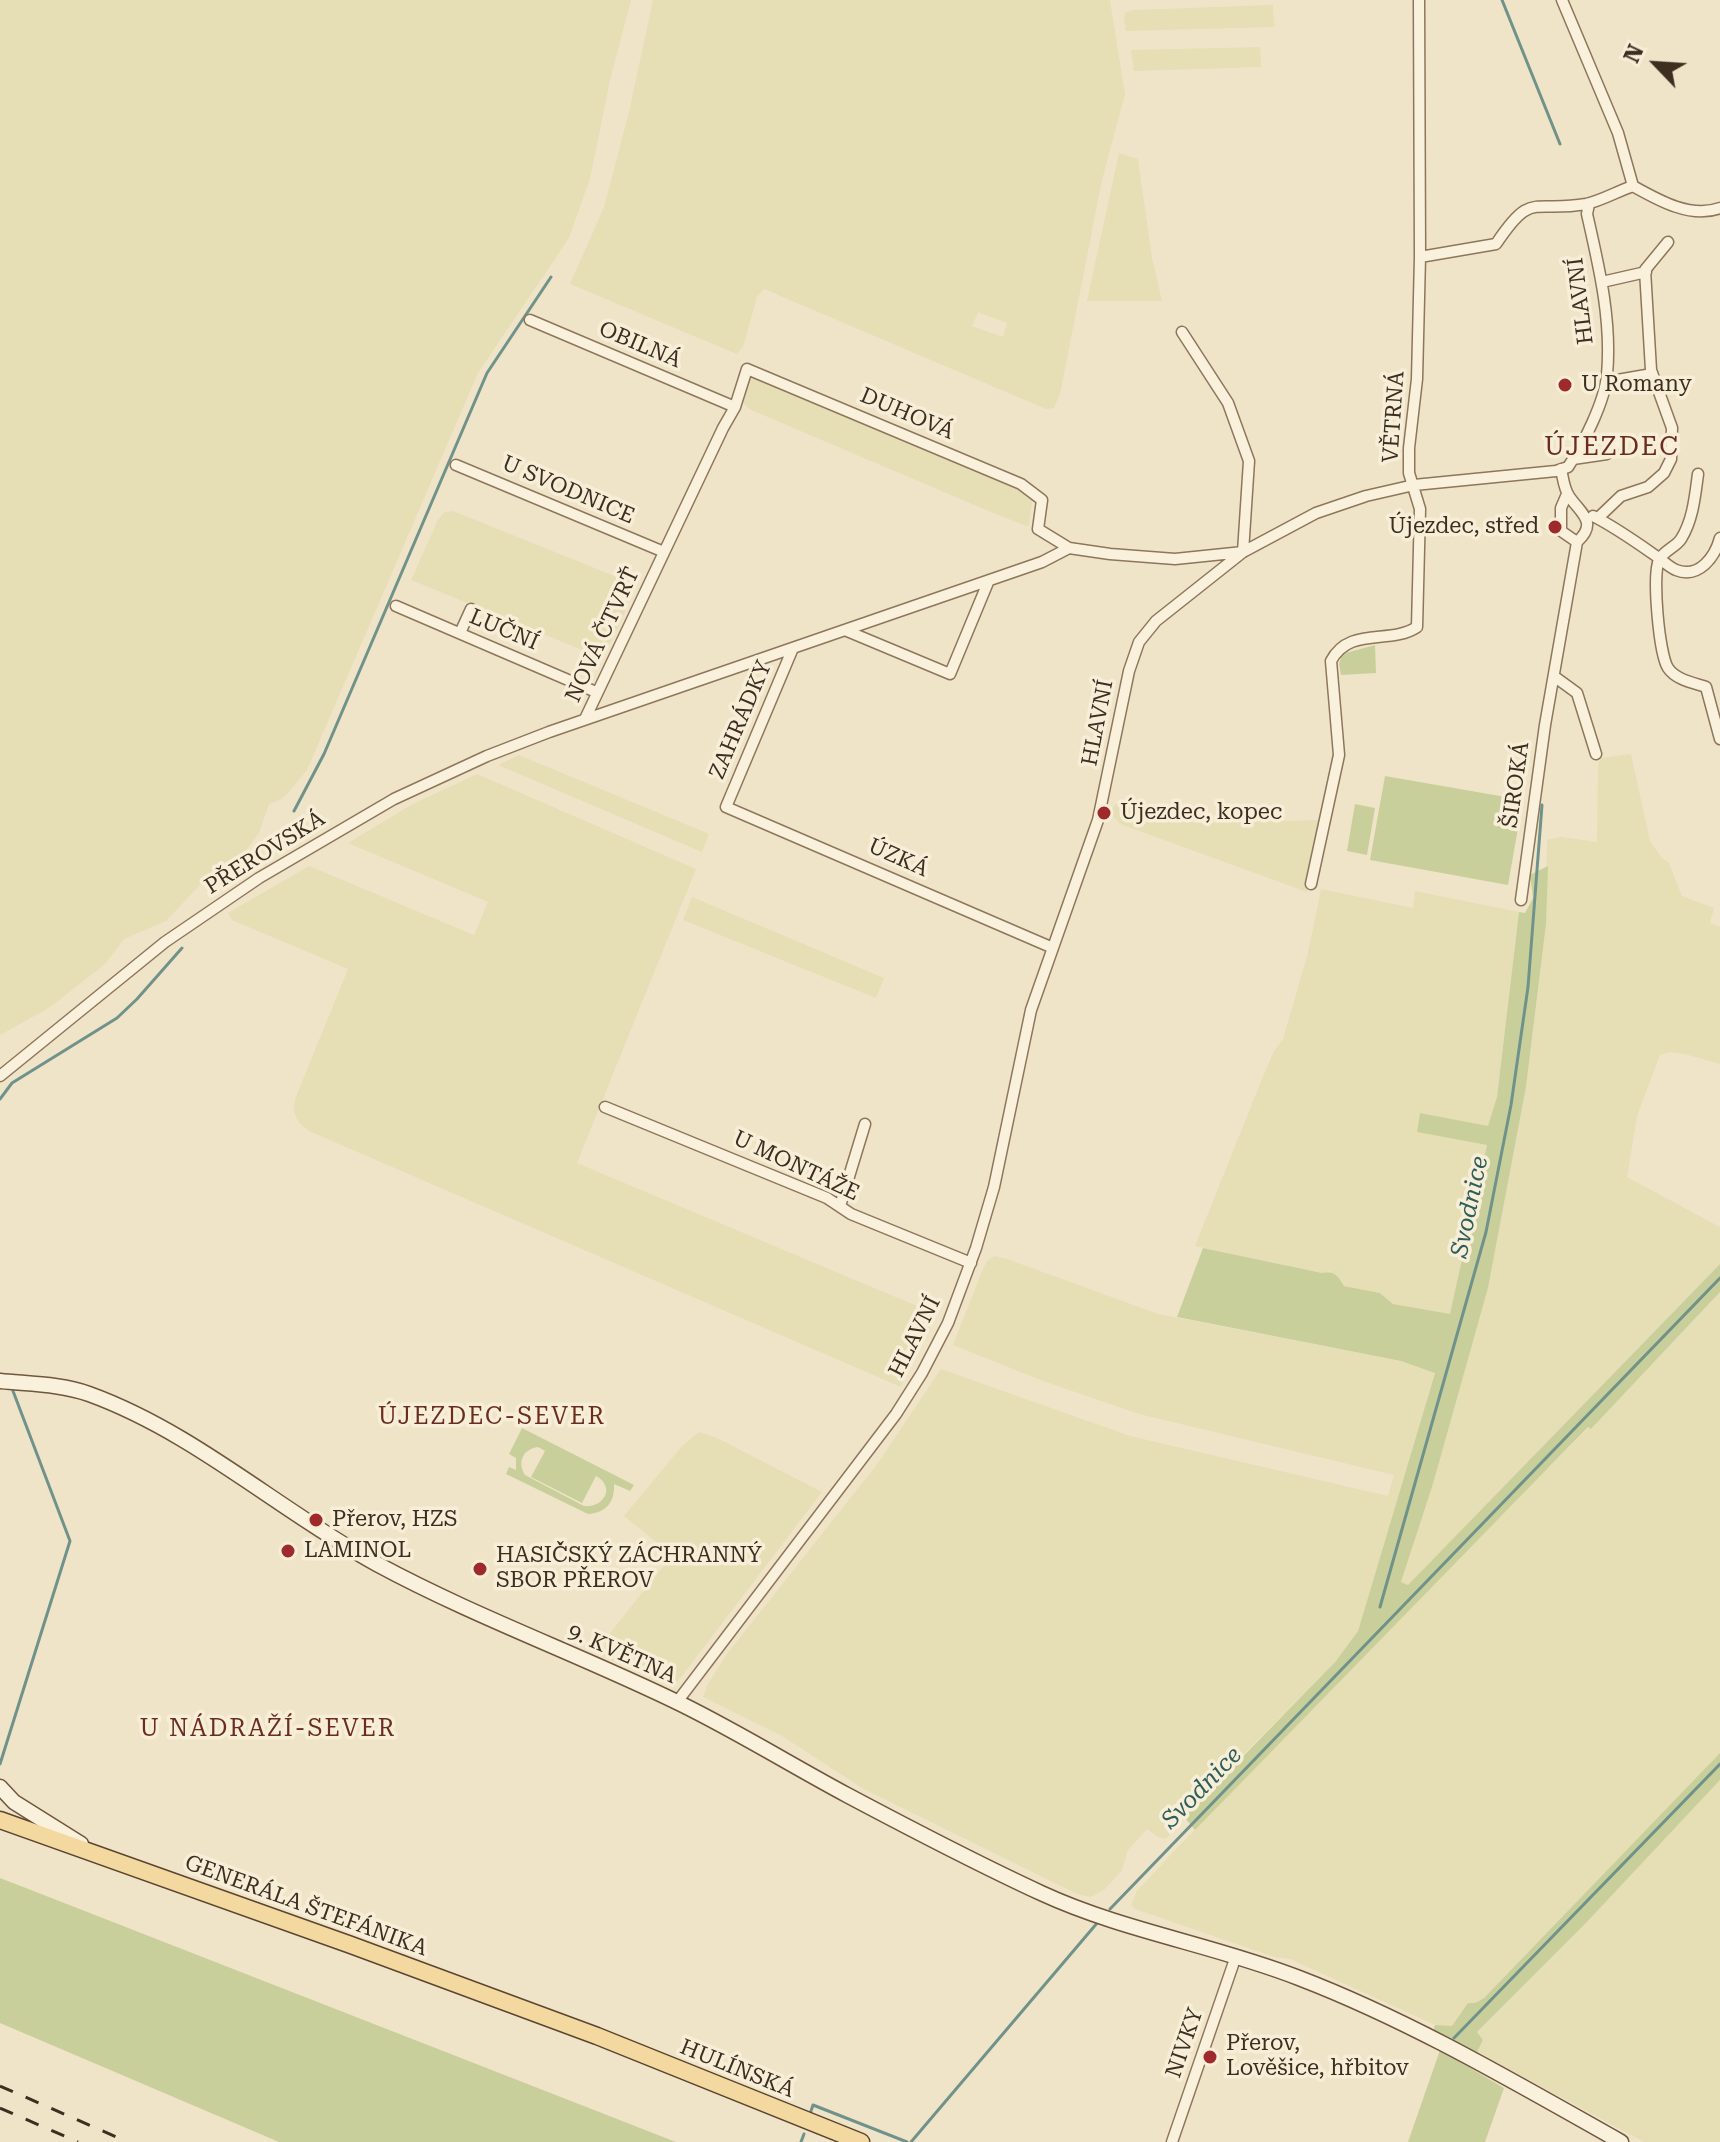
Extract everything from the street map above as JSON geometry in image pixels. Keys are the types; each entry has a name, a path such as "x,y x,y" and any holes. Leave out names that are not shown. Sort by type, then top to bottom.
{"main road":[{"name":"GENERÁLA ŠTEFÁNIKA","path":"0,1820 351,1945 596,2041"},
{"name":"GENERÁLA ŠTEFÁNIKA","path":"0,1831 596,2041"},
{"name":"HULÍNSKÁ","path":"596,2041 834,2142"},
{"name":"HULÍNSKÁ","path":"596,2041 861,2142"}],"street":[{"name":"VĚTRNÁ","path":"1311,884 1339,755 1331,661 1336,652 1355,640 1409,632 1417,627 1420,509 1409,473 1409,448 1417,379 1420,257 1419,0"},
{"path":"1562,0 1614,123 1633,186"},
{"path":"1420,257 1496,244 1522,210 1534,206 1589,204 1633,186 1681,208 1699,211 1720,208"},
{"name":"HLAVNÍ","path":"677,1702 896,1414 948,1323 971,1263 994,1187 1031,1010 1098,820 1129,671 1139,642 1156,621 1243,552 1316,513 1366,496 1414,485 1568,467 1606,382 1607,328 1602,282 1587,214 1589,204"},
{"path":"1598,518 1621,496 1648,487 1664,473 1671,459 1672,428 1652,374 1646,272 1668,242"},
{"path":"1602,282 1646,272"},
{"name":"OBILNÁ","path":"530,320 735,407"},
{"path":"1069,548 1175,559 1243,552 1249,461 1228,403 1182,332"},
{"name":"NOVÁ ČTVRŤ","path":"585,719 735,407 747,369 753,371"},
{"name":"DUHOVÁ","path":"753,371 1015,481 1042,500 1038,529 1069,548"},
{"path":"1606,382 1652,374"},
{"path":"1573,459 1607,454 1617,443"},
{"name":"U SVODNICE","path":"456,465 664,552"},
{"path":"1561,469 1567,494 1582,510 1677,570 1697,571 1712,556 1720,538"},
{"path":"1698,474 1691,516 1681,538 1659,558 1655,586 1667,667 1676,676 1706,687 1720,739"},
{"path":"1567,494 1561,508 1561,531 1577,542"},
{"name":"ŠIROKÁ","path":"1521,900 1543,740 1577,542 1587,528 1582,510"},
{"name":"NOVÁ ČTVRŤ","path":"585,719 847,631 1042,562 1069,548"},
{"path":"847,631 950,674 989,580"},
{"name":"LUČNÍ","path":"396,606 596,692"},
{"path":"460,633 471,609"},
{"name":"ZAHRÁDKY","path":"726,807 793,648"},
{"path":"1555,677 1577,693 1596,754"},
{"name":"PŘEROVSKÁ","path":"0,1076 165,942 272,870 394,799 487,756 585,719"},
{"name":"ÚZKÁ","path":"726,807 1053,948"},
{"name":"U MONTÁŽE","path":"605,1107 827,1198 851,1214 971,1263"},
{"path":"840,1206 865,1124"},
{"name":"9. KVĚTNA","path":"3,1382 84,1392 119,1406 192,1446 373,1562 437,1595 677,1702 773,1751 844,1793 1045,1895 1317,1985 1409,2027 1621,2142"},
{"path":"0,1787 14,1802 98,1855"},
{"name":"NIVKY","path":"1172,2142 1236,1956"}],"shaded area":[{"path":"0,0 631,0 610,80 590,179 569,238 478,373 307,770 280,800 269,804 259,833 239,860 199,886 166,921 124,939 105,964 49,1008 0,1035"},
{"path":"653,0 1110,0 1125,94 1102,180 1060,394 1054,408 1046,409 764,289 757,297 743,347 737,354 570,284 604,207 629,112","holes":["978,312 1007,323 1003,337 972,326"]},
{"path":"1273,5 1274,27 1126,31 1124,20 1125,13 1132,10"},
{"path":"1260,47 1261,67 1134,71 1131,50"},
{"path":"1119,153 1138,159 1152,258 1162,301 1087,301"},
{"path":"759,376 1033,496 1029,525 979,507 749,409 743,402 748,382"},
{"path":"453,511 622,579 628,585 630,596 622,620 602,658 411,580 438,520 444,512"},
{"path":"1631,754 1650,841 1669,863 1682,896 1714,908 1710,923 1720,927 1720,1064 1685,1054 1669,1052 1660,1055 1637,1116 1627,1177 1720,1227 1720,1264 1408,1585 1401,1582 1433,1484 1488,1288 1526,1087 1546,924 1547,840 1561,837 1597,842 1598,765 1601,758"},
{"path":"519,755 709,834 702,852 498,765"},
{"path":"477,774 696,869 577,1163 936,1314 901,1387 309,1131 299,1123 294,1112 295,1099 348,969 232,920 228,913 309,866 474,935 488,902 348,843 411,805"},
{"path":"1121,800 1195,823 1322,820 1307,892 1120,824 1111,814 1113,807"},
{"path":"1321,889 1413,908 1415,891 1519,912 1497,1097 1488,1127 1421,1113 1417,1131 1487,1145 1450,1315 1393,1304 1380,1293 1344,1286 1329,1271 1322,1273 1195,1246 1262,1079 1283,1039 1308,953"},
{"path":"692,897 884,978 876,998 683,920"},
{"path":"994,1256 1158,1314 1401,1361 1435,1372 1358,1631 1336,1661 1220,1778 1166,1839 1147,1829 1128,1850 1122,1870 1104,1890 1091,1897 1077,1894 862,1788 782,1736 703,1697 708,1684 727,1654 878,1463 941,1369 1130,1436 1388,1496 1394,1475 1139,1414 1043,1381 953,1345 983,1269"},
{"path":"1720,1292 1720,1753 1484,1998 1452,2027 1435,2025 1290,1959 1274,1957 1135,1909 1131,1905 1137,1891 1176,1849 1419,1599 1589,1427 1592,1428"},
{"path":"699,1432 717,1438 822,1492 682,1676 676,1683 667,1685 602,1656 607,1637 672,1555 624,1516 682,1446"},
{"path":"1720,1780 1720,2142 1644,2142 1477,2052 1483,2040 1477,2032 1585,1924"}],"green space":[{"path":"1375,645 1376,673 1341,675 1339,664 1342,654"},
{"path":"1385,776 1523,800 1508,885 1370,860"},
{"path":"1355,804 1375,808 1367,855 1347,851"},
{"path":"1548,866 1546,924 1526,1087 1488,1288 1433,1484 1401,1582 1408,1585 1720,1264 1720,1292 1591,1429 1588,1427 1195,1830 1184,1817 1336,1661 1358,1631 1435,1373 1401,1361 1177,1317 1203,1248 1322,1273 1330,1272 1344,1286 1380,1293 1393,1304 1450,1314 1487,1145 1417,1132 1420,1113 1488,1126 1497,1097 1519,912 1525,913 1533,898 1530,875"},
{"path":"522,1428 634,1485 630,1491 614,1484 613,1496 605,1509 588,1514 506,1474 509,1467 516,1470 516,1458 509,1454","holes":["538,1447 545,1451 531,1477 582,1503 596,1476 605,1486 602,1500 584,1506 525,1475 522,1465 525,1453"]},
{"path":"1720,1753 1720,1780 1585,1924 1477,2032 1483,2040 1477,2052 1465,2050 1432,2033 1435,2025 1452,2026 1468,2003 1484,1998"},
{"path":"0,1878 676,2142 279,2142 0,2023"},
{"path":"1440,2050 1504,2088 1485,2142 1408,2142"}],"waterway":[{"name":"Svodnice","path":"1502,0 1560,144"},
{"path":"294,811 324,754 487,373 551,277"},
{"name":"Svodnice","path":"1380,1607 1486,1232 1511,1105 1528,987 1542,805"},
{"path":"0,1099 12,1083 117,1018 182,948"},
{"path":"1110,1909 1720,1278"},
{"path":"0,1764 70,1541 13,1391"},
{"path":"1454,2038 1720,1764"},
{"name":"Svodnice","path":"911,2142 1098,1922"},
{"name":"Svodnice","path":"810,2114 813,2105 907,2142"},
{"name":"Svodnice","path":"801,2142 804,2134"}],"railway":[{"path":"0,2086 128,2142"},
{"path":"0,2108 78,2142"}],"place":[{"name":"U Romany","path":"1565,385"},
{"name":"Újezdec, střed","path":"1555,527"},
{"name":"Újezdec, kopec","path":"1104,813"},
{"name":"Přerov, HZS","path":"316,1520"},
{"name":"LAMINOL","path":"288,1551"},
{"name":"HASIČSKÝ ZÁCHRANNÝ SBOR PŘEROV","path":"480,1569"},
{"name":"Přerov, Lověšice, hřbitov","path":"1210,2057"}],"district":[{"name":"ÚJEZDEC","path":"1612,447"},
{"name":"ÚJEZDEC-SEVER","path":"492,1417"},
{"name":"U NÁDRAŽÍ-SEVER","path":"268,1729"}]}
